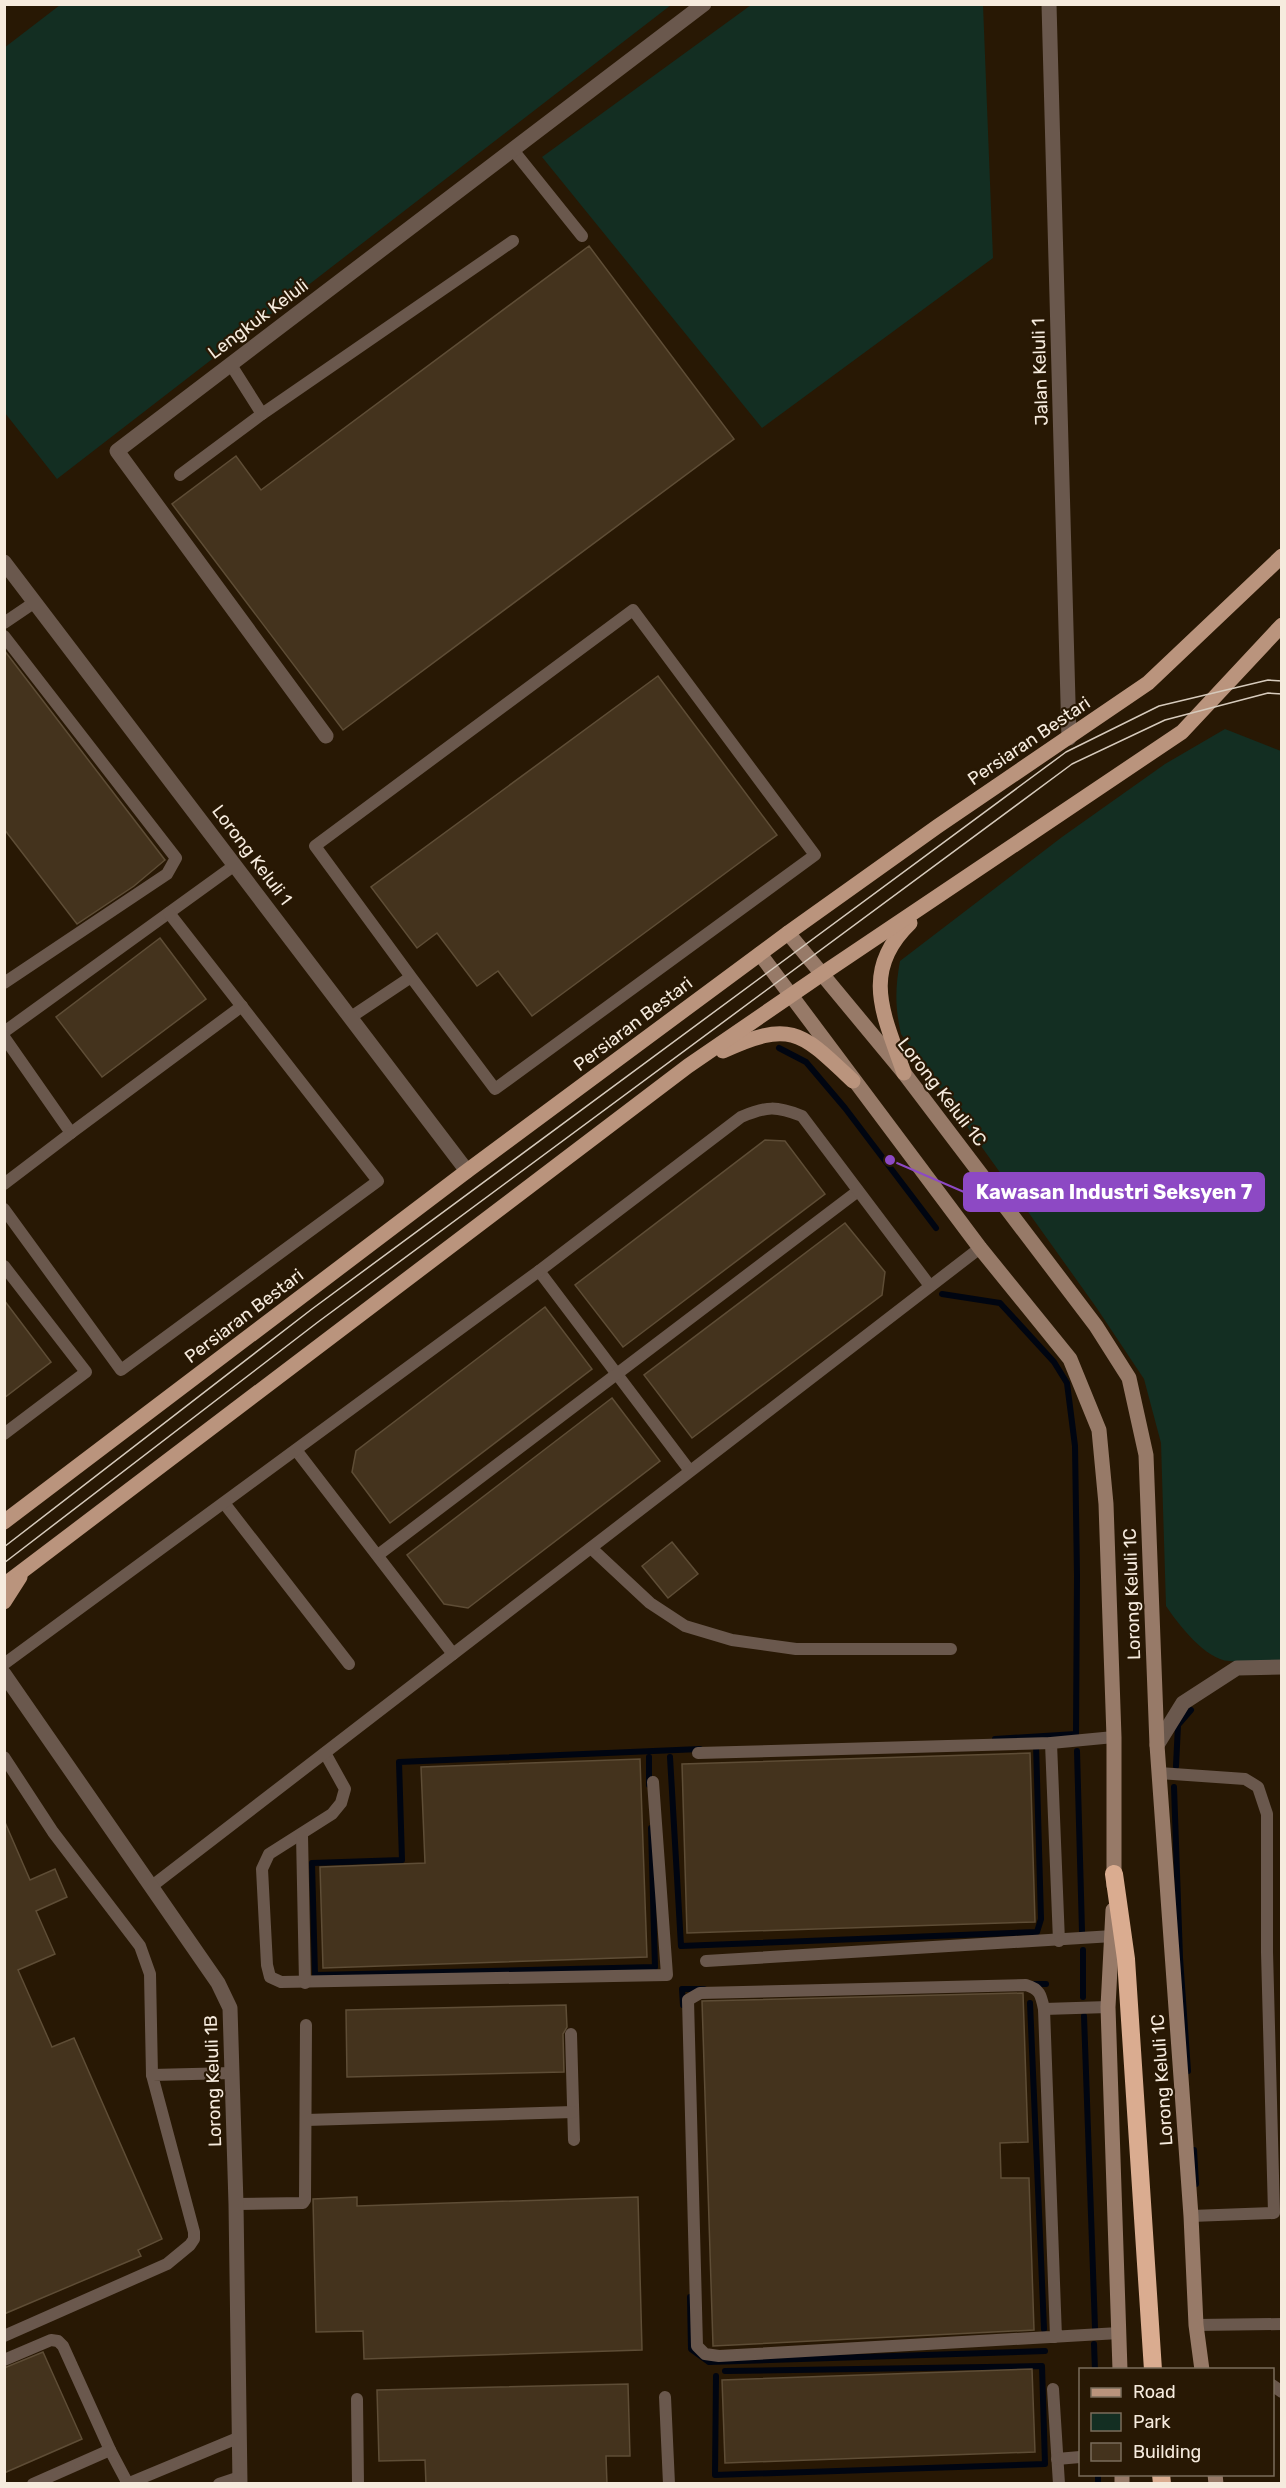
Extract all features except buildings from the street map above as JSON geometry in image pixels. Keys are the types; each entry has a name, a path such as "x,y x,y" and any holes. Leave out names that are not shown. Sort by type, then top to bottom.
{"highway":[{"path":"1114,1874 1126,1959 1145,2280 1153,2368"}],"main road":[{"name":"Persiaran Bestari","path":"4,1522 467,1171 788,933 938,826 1148,683 1281,556"},
{"path":"1249,588 1281,570"},
{"path":"4,1585 688,1066 1182,732 1281,625"},
{"path":"904,1073 880,1003 882,965 896,937 949,890"},
{"path":"688,1066 752,1038 769,1034 788,1034 813,1043 853,1081"},
{"path":"4,1602 25,1569"}],"street":[{"name":"Lengkuk Keluli","path":"326,736 117,451 704,4"},
{"name":"Jalan Keluli 1","path":"1050,4 1069,738"},
{"name":"Lorong Keluli 1","path":"4,562 467,1171"},
{"name":"Lorong Keluli 1C","path":"788,933 904,1073 1096,1326 1129,1378 1146,1455 1157,1745 1191,2216 1196,2325 1202,2368"},
{"name":"Lorong Keluli 1C","path":"760,954 980,1248 1070,1359 1099,1430 1106,1504 1114,1737 1113,1936 1108,2007 1120,2368"},
{"path":"1157,1745 1184,1702 1237,1668 1281,1666"},
{"name":"Lorong Keluli 1B","path":"4,1674 225,1993 230,2008 236,2204 240,2480"}],"lane":[{"path":"513,150 582,236"},
{"path":"180,475 262,414 513,241"},
{"path":"231,364 262,414"},
{"path":"4,623 35,602"},
{"path":"633,610 815,855 495,1089 411,977 315,846 633,610"},
{"path":"4,636 176,858 167,874 4,983"},
{"path":"4,1032 235,865"},
{"path":"4,1209 121,1370 378,1181 169,913"},
{"path":"351,1017 411,977"},
{"path":"4,1184 242,1006"},
{"path":"4,1037 71,1133"},
{"path":"4,1664 539,1272 741,1117 762,1108 781,1108 802,1116 930,1286"},
{"path":"378,1555 858,1191"},
{"path":"152,1886 980,1248"},
{"path":"4,1266 86,1372 4,1434"},
{"path":"539,1272 690,1471"},
{"path":"296,1450 453,1653"},
{"path":"224,1503 349,1664"},
{"path":"591,1548 650,1604 685,1626 732,1640 796,1649 951,1649"},
{"path":"698,1753 1051,1743 1114,1737"},
{"path":"1051,1743 1059,1941"},
{"path":"325,1753 345,1789 341,1803 332,1814 269,1854 262,1869 267,1965 270,1977 281,1982 667,1975 653,1782"},
{"path":"4,1757 53,1832 140,1947 150,1974 152,2074 194,2232 194,2239 190,2245 167,2264 4,2336"},
{"path":"1159,1773 1234,1776 1245,1779 1258,1787 1267,1814 1267,1952 1274,2213 1191,2216"},
{"path":"302,1835 305,1983"},
{"path":"706,1961 1113,1936"},
{"path":"1056,2337 1044,2009 1041,1993 1026,1985 700,1993 688,2000 697,2346 705,2354 719,2356 1056,2337 1119,2333"},
{"path":"1044,2009 1108,2007"},
{"path":"236,2204 303,2203 305,2200 306,2025"},
{"path":"571,2034 574,2140"},
{"path":"152,2074 233,2073"},
{"path":"306,2120 573,2112"},
{"path":"1196,2325 1281,2324"},
{"path":"4,2360 51,2340 58,2341 63,2346 127,2483 240,2437"},
{"path":"1053,2389 1059,2484"},
{"path":"665,2397 669,2484"},
{"path":"357,2398 358,2484"},
{"path":"33,2484 110,2450"},
{"path":"1057,2459 1079,2457"},
{"path":"219,2484 240,2480"}],"green space":[{"path":"60,5 671,5 57,479 5,413 4,48"},
{"path":"751,5 983,5 993,258 762,428 542,157"},
{"path":"1225,729 1281,751 1281,1660 1248,1662 1229,1661 1211,1655 1193,1640 1166,1606 1161,1443 1144,1379 1096,1307 901,1034 896,998 900,961 1062,837 1165,764"}],"waterway":[{"path":"779,1048 806,1062 845,1108 936,1228"},
{"path":"942,1294 1000,1303 1054,1362 1067,1383 1075,1446 1076,1734 995,1739"},
{"path":"1176,1766 1178,1725 1191,1710"},
{"path":"670,1757 681,1946 1037,1932 1041,1919 1036,1744"},
{"path":"651,1828 655,1967 315,1975 312,1863 402,1860 399,1762 700,1749"},
{"path":"1077,1751 1082,1931"},
{"path":"649,1757 649,1785"},
{"path":"1174,1787 1180,1958 1188,2071"},
{"path":"1083,1950 1083,1997"},
{"path":"1032,1984 1046,1984"},
{"path":"683,2005 682,1989 704,1989"},
{"path":"1030,2003 1044,2329"},
{"path":"1084,2016 1095,2328"},
{"path":"1194,2150 1196,2184"},
{"path":"690,2297 691,2349 709,2362 1045,2351"},
{"path":"1094,2344 1095,2368"},
{"path":"716,2376 715,2475 1045,2464 1042,2366 725,2371"},
{"path":"1098,2476 1098,2484"}],"tram line":[{"path":"4,1547 312,1309 1066,752 1159,706 1268,680 1282,681"},
{"path":"4,1563 318,1322 1072,764 1165,720 1268,693 1282,694"}],"place":[{"name":"Kawasan Industri Seksyen 7","path":"890,1160"}]}
